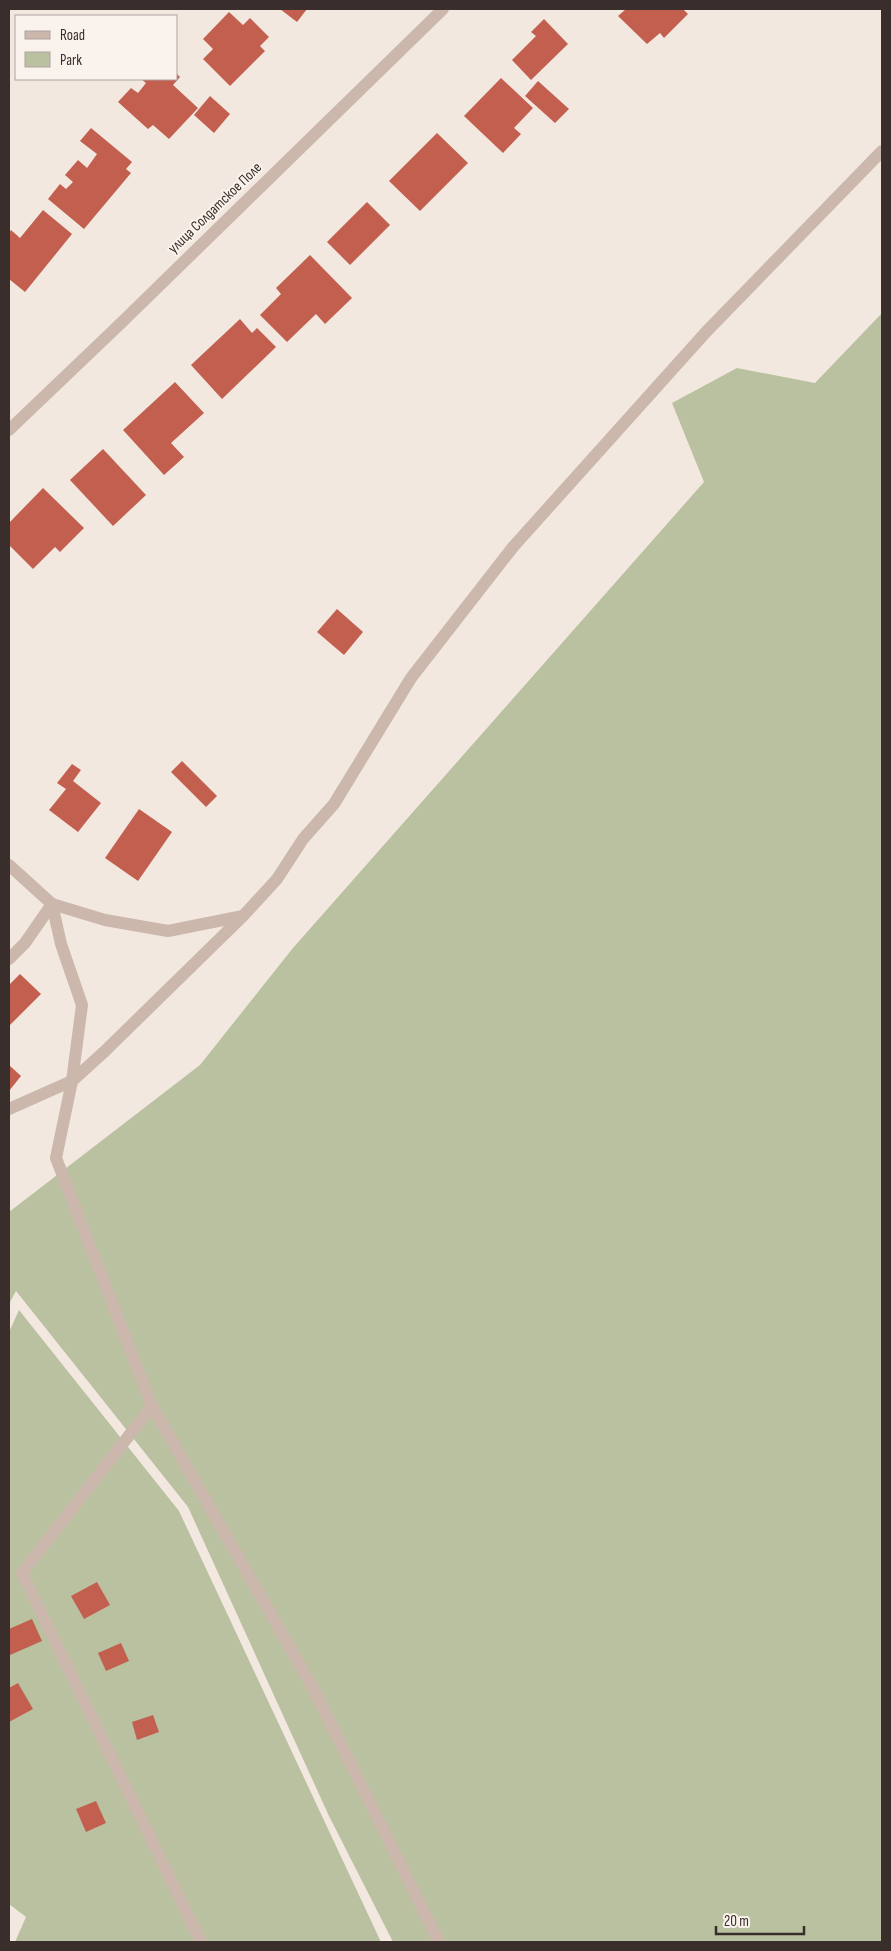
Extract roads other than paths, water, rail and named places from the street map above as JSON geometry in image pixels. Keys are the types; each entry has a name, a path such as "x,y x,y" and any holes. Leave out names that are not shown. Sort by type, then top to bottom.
{"street":[{"name":"улица Солдатское Поле","path":"9,430 443,9"},
{"path":"9,1109 72,1081 243,916 277,879 303,838 334,804 411,678 513,547 706,332 882,151"},
{"path":"9,865 52,904 105,920 168,931 243,916"},
{"path":"9,959 25,943 52,904"},
{"path":"52,904 61,944 82,1005 72,1081 56,1158 152,1406 313,1688 439,1942"},
{"path":"152,1406 22,1574 202,1942"}]}
